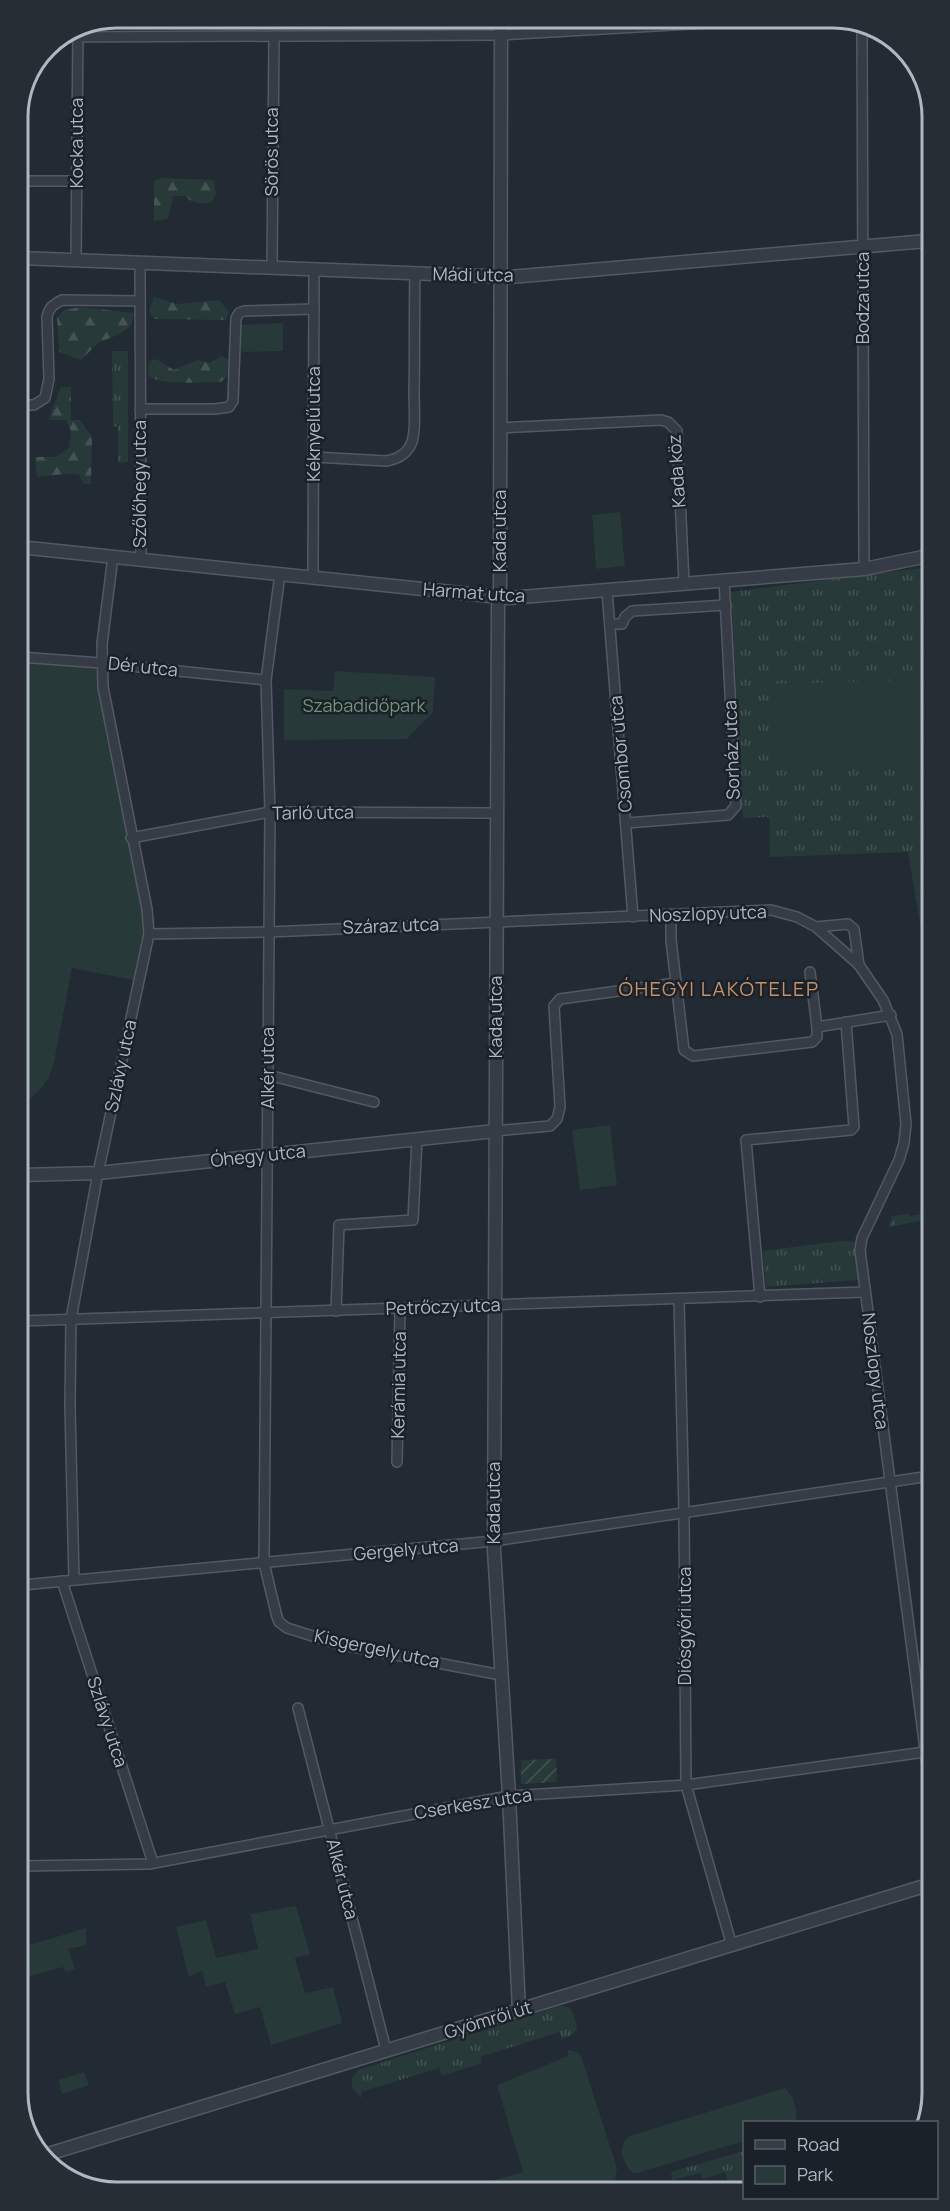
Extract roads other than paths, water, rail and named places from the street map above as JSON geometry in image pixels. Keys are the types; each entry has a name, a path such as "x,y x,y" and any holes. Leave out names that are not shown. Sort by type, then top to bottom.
{"street":[{"name":"Kada utca","path":"501,29 494,1541 519,2011"},
{"path":"92,32 274,36 501,35 610,29"},
{"name":"Bodza utca","path":"862,33 864,569"},
{"name":"Sörös utca","path":"272,268 274,36"},
{"name":"Kocka utca","path":"76,260 78,38"},
{"path":"29,181 76,181"},
{"name":"Mádi utca","path":"29,258 501,277 922,241"},
{"name":"Szőlőhegy utca","path":"140,263 141,560"},
{"name":"Kéknyelű utca","path":"313,578 314,270"},
{"path":"314,457 386,461 396,459 410,446 413,438 414,410 415,274"},
{"path":"29,405 34,405 45,398 49,379 47,317 53,305 62,300 140,301"},
{"name":"Szőlőhegy utca","path":"140,409 230,407 233,400 236,318 239,313 314,309"},
{"name":"Kada köz","path":"500,428 661,420 668,422 677,431 684,584"},
{"name":"Harmat utca","path":"29,547 509,598 864,569 922,557"},
{"name":"Szlávy utca","path":"74,1580 70,1406 71,1319 98,1173 149,934 147,909 131,838 103,687 102,644 113,556"},
{"name":"Alkér utca","path":"264,1563 270,812 266,680 280,574"},
{"name":"Sorház utca","path":"627,823 728,815 736,806 724,580"},
{"name":"Csombor utca","path":"607,591 633,916"},
{"path":"610,624 622,624 632,611 726,605"},
{"name":"Dér utca","path":"29,658 266,680"},
{"name":"Tarló utca","path":"131,838 270,812 497,813"},
{"name":"Noszlopy utca","path":"633,916 771,910 797,916 816,927 859,965 891,1014 898,1045 906,1125 904,1143 899,1160 862,1238 860,1250 922,1729"},
{"path":"671,915 671,940 684,1050 693,1056 812,1042 818,1037 810,972"},
{"name":"Száraz utca","path":"149,934 269,932 633,916"},
{"name":"Noszlopy utca","path":"816,927 848,924 854,929 859,965"},
{"path":"495,1131 550,1126 557,1119 560,1107 554,1006 561,999 676,983"},
{"path":"817,1027 891,1014"},
{"path":"760,1297 746,1140 851,1130 854,1127 846,1023"},
{"path":"268,1075 374,1102"},
{"name":"Óhegy utca","path":"28,1175 98,1173 495,1131"},
{"path":"336,1311 339,1226 413,1220 417,1139"},
{"name":"Petrőczy utca","path":"28,1321 866,1292"},
{"name":"Diósgyőri utca","path":"679,1300 684,1513 686,1785 732,1946"},
{"name":"Kerámia utca","path":"397,1462 400,1309"},
{"name":"Gergely utca","path":"28,1584 494,1541 922,1477"},
{"name":"Kisgergely utca","path":"264,1563 277,1617 279,1622 287,1628 338,1644 501,1675"},
{"name":"Szlávy utca","path":"62,1581 153,1863"},
{"name":"Alkér utca","path":"298,1708 386,2050"},
{"name":"Cserkesz utca","path":"28,1866 153,1863 509,1796 686,1785 922,1752"},
{"name":"Gyömrői út","path":"53,2154 922,1887"}],"district":[{"name":"ÓHEGYI LAKÓTELEP","path":"719,989"}],"park label":[{"name":"Szabadidőpark","path":"364,706"}]}
